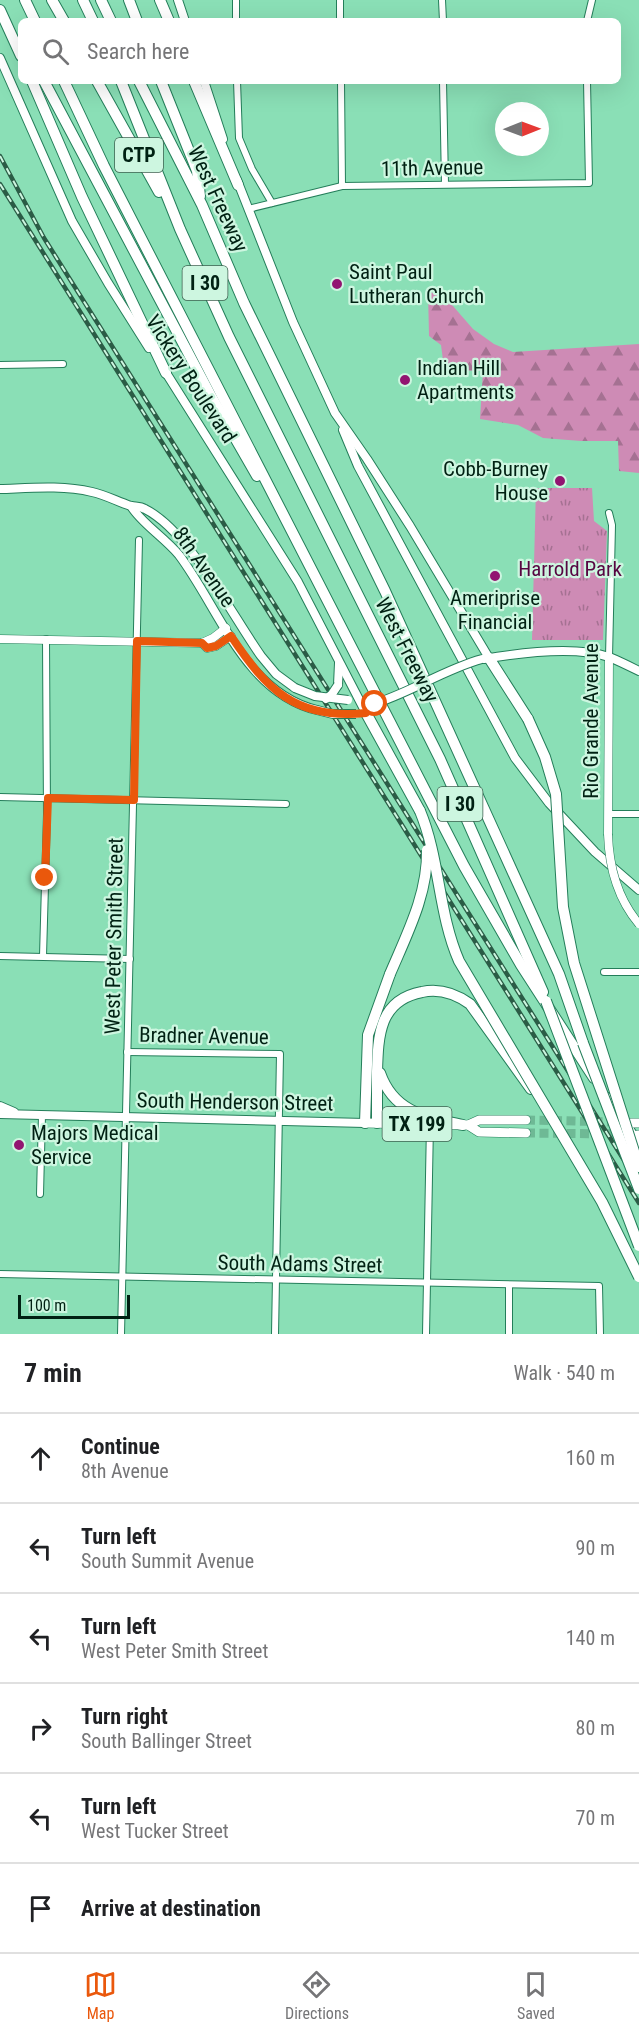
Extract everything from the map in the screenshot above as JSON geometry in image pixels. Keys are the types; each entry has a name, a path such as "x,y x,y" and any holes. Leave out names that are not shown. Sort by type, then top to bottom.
{"highway":[{"path":"25,0 34,18"},
{"path":"52,0 62,18"},
{"path":"83,0 92,18"},
{"path":"101,0 110,18"},
{"path":"129,0 136,18"},
{"path":"160,0 168,18"},
{"path":"0,1 18,34"},
{"path":"0,10 18,49"},
{"path":"33,84 82,197 166,373"},
{"path":"46,84 211,396 325,593"},
{"path":"65,84 104,166 488,910 521,966 639,1145"},
{"name":"CTP","path":"99,84 180,229"},
{"name":"West Freeway","path":"122,84 180,229 229,337 440,759 536,974 639,1246"},
{"name":"West Freeway","path":"141,84 202,206 244,303 385,591 559,974 639,1189"},
{"name":"CTP","path":"162,84 197,171 202,206"},
{"path":"195,84 238,185"},
{"path":"485,659 528,719 545,757 556,794 563,907 574,963 639,1167"},
{"path":"364,711 420,812 431,846 446,924 459,961 602,1202 639,1277"},
{"path":"371,1123 368,1035 417,908 426,878 427,851 420,812"},
{"path":"371,1123 380,1030 390,1009 406,997 428,991 449,993 470,1005 549,1113"},
{"path":"378,1060 387,1089 402,1105 423,1115 466,1125"}],"main road":[{"path":"178,0 184,18"},
{"name":"Vickery Boulevard","path":"0,58 62,200 83,241 283,558 359,700"},
{"name":"West Freeway","path":"205,84 238,185 293,322 335,413 367,459 436,569 485,659"},
{"path":"335,413 358,466 515,758 549,803 595,852 639,890"},
{"name":"8th Avenue","path":"0,489 57,487 78,489 143,508 156,516 182,540 261,657 276,674 295,688 326,699 359,700"},
{"name":"8th Avenue","path":"131,506 137,516 155,529 180,557 250,665 267,683 283,696 305,706 333,714 364,711"},
{"path":"359,700 364,711 456,668 485,659 522,653 588,653 609,657 639,671"},
{"path":"326,699 338,685 339,660"},
{"path":"0,1106 20,1114"},
{"name":"South Henderson Street","path":"0,1114 466,1125 479,1120 526,1120"},
{"name":"South Henderson Street","path":"466,1125 479,1132 526,1133"}],"street":[{"path":"236,0 236,18"},
{"path":"340,0 340,18"},
{"path":"442,0 443,18"},
{"path":"588,18 592,0"},
{"path":"237,84 239,138 252,169 272,203"},
{"path":"341,84 342,186"},
{"path":"443,84 445,184"},
{"name":"11th Avenue","path":"248,209 342,186 589,183 587,84"},
{"path":"0,365 63,364"},
{"name":"Rio Grande Avenue","path":"609,513 612,525 609,848 615,882 622,900 639,924"},
{"name":"West Peter Smith Street","path":"121,1334 139,540"},
{"path":"0,639 202,643 228,632"},
{"path":"43,956 48,798 46,639"},
{"path":"0,798 286,804"},
{"path":"609,814 639,814"},
{"path":"0,956 130,959"},
{"path":"604,972 639,972"},
{"name":"Bradner Avenue","path":"127,1052 280,1054 279,1120"},
{"path":"40,1194 42,1115"},
{"path":"275,1334 279,1120"},
{"path":"426,1334 430,1124"},
{"name":"South Adams Street","path":"0,1274 599,1286 600,1334"},
{"path":"508,1334 510,1285"}],"green space":[{"path":"428,291 446,298 473,329 494,344 513,352 639,344 639,473 619,471 618,441 543,438 518,425 480,419 483,371 450,370 443,360 441,345 429,336"},
{"name":"Harrold Park","path":"536,488 592,488 594,521 607,531 603,640 532,640"}],"tunnel":[{"path":"526,1120 619,1122"},
{"path":"526,1133 622,1134"}],"railway":[{"path":"0,156 44,238 639,1184"},
{"path":"0,184 639,1203"}],"place":[{"name":"Saint Paul Lutheran Church","path":"337,284"},
{"name":"Indian Hill Apartments","path":"405,380"},
{"name":"Cobb-Burney House","path":"560,481"},
{"name":"Ameriprise Financial","path":"495,576"},
{"name":"Majors Medical Service","path":"19,1145"}],"route":[{"path":"45,878 48,798 134,800 137,641 202,643 207,648 216,646 231,636 258,675 274,690 293,701 312,709 346,715 366,713 370,705 375,704"}]}
